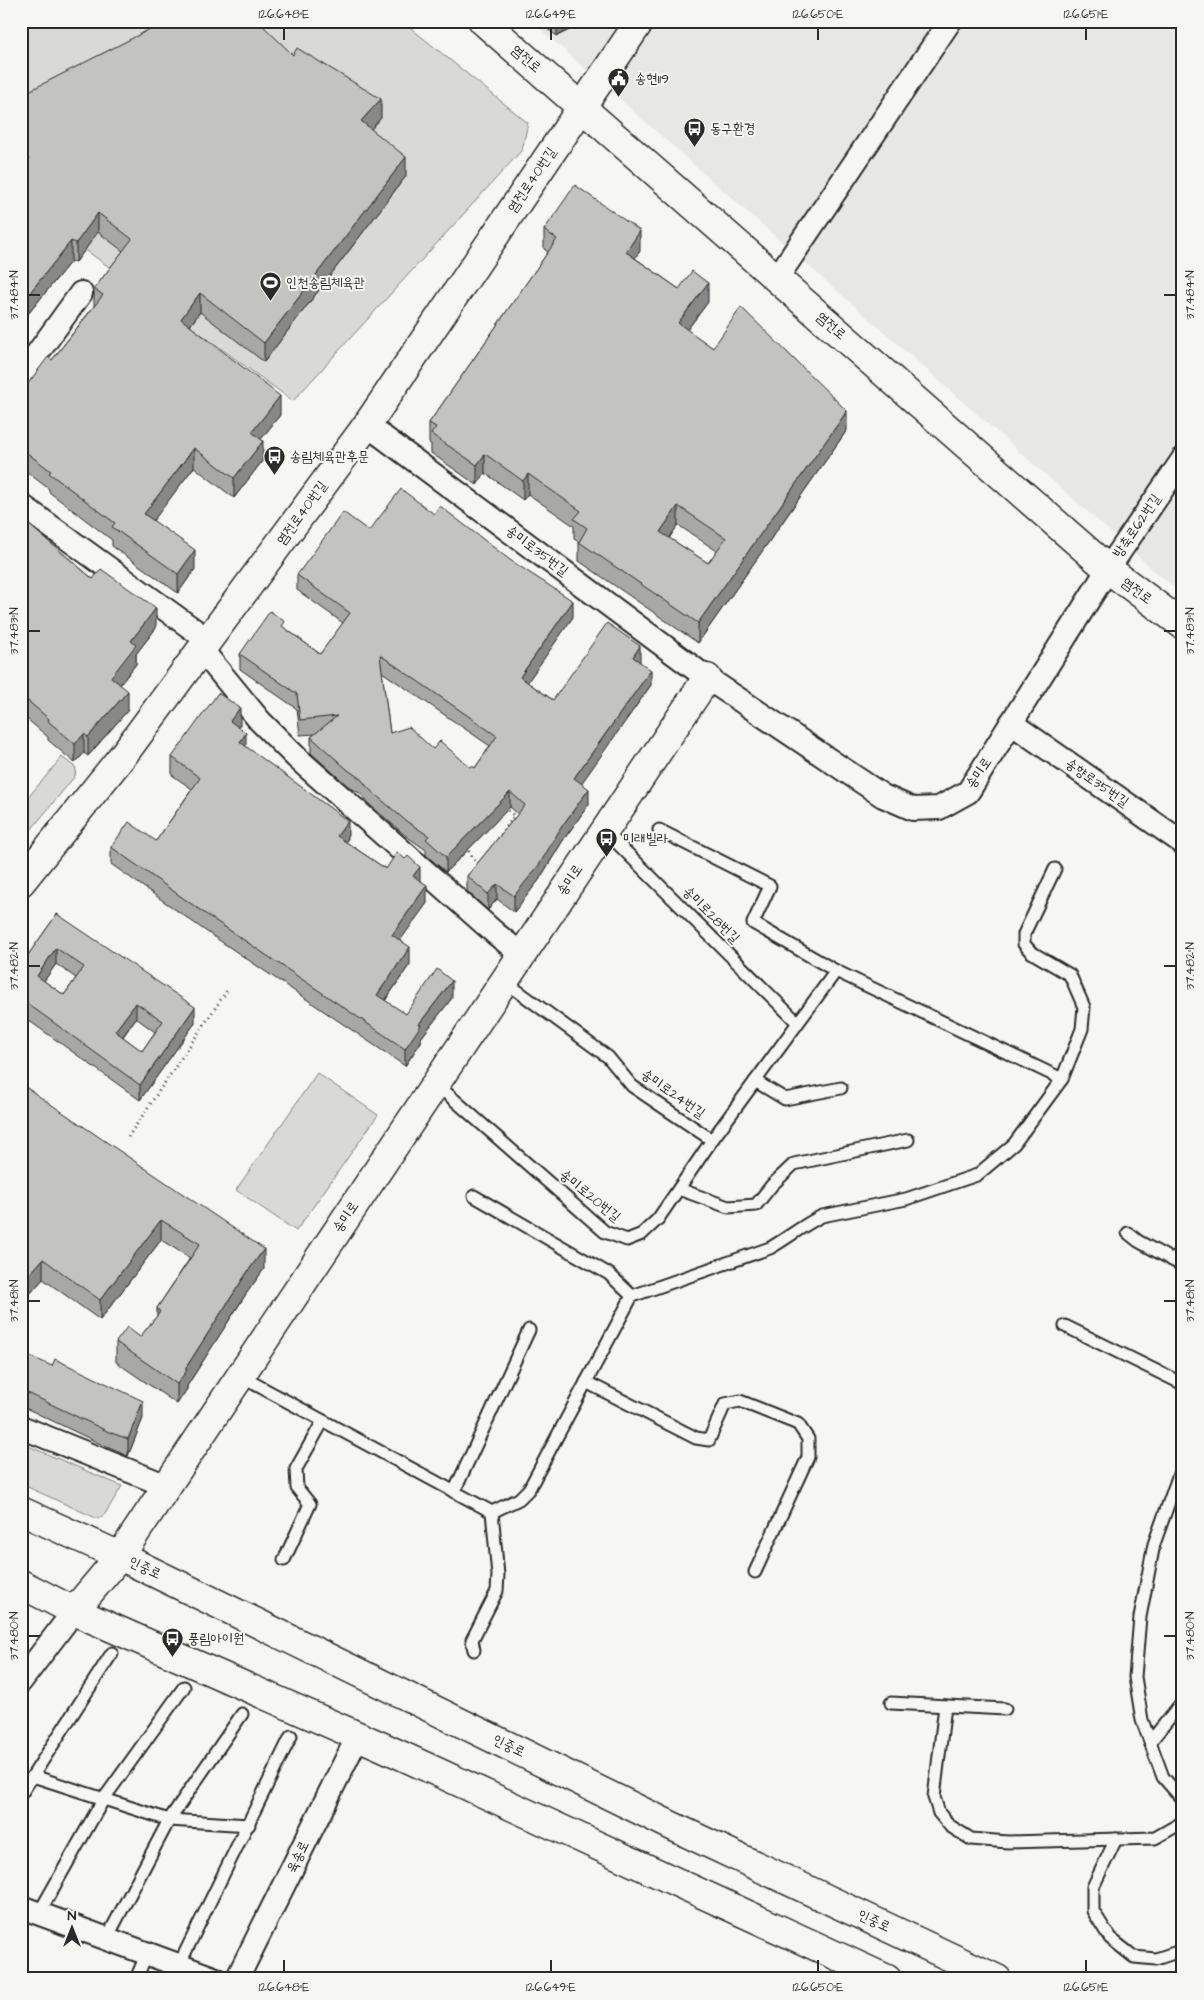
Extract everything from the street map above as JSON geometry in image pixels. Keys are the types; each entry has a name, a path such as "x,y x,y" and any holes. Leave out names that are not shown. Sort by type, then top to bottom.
{"street":[{"name":"염전로","path":"483,21 1108,569 1183,625"},
{"name":"염전로40번길","path":"21,882 124,754 367,424 640,21"},
{"path":"777,278 950,21"},
{"path":"21,376 81,293"},
{"name":"송미로35번길","path":"367,424 707,678"},
{"name":"방축로62번길","path":"1108,569 1183,459"},
{"path":"21,505 205,645 260,721 297,758 521,954"},
{"name":"송미로","path":"74,1611 120,1556 707,678 882,796 913,809 939,808 968,792 1108,569"},
{"name":"송향로35번길","path":"1011,723 1183,843"},
{"path":"21,1428 166,1486"},
{"name":"인중로","path":"21,1511 120,1556 665,1822 997,1979"},
{"path":"21,1584 74,1611 358,1736 886,1979"},
{"path":"21,1681 74,1611"},
{"name":"육송로","path":"237,1979 358,1736"},
{"path":"30,1910 216,1979"}],"lane":[{"name":"송미로28번길","path":"604,830 797,1022"},
{"path":"659,830 770,886 753,923 836,971 1062,1079"},
{"path":"492,1512 519,1499 529,1489 632,1296 770,1248 788,1239 808,1222 822,1216 906,1199 977,1175 1014,1144 1062,1079 1082,1029 1084,1007 1070,975 1031,952 1024,944 1024,934 1055,869"},
{"path":"712,1140 836,971"},
{"name":"송미로24번길","path":"503,981 608,1058 632,1086 712,1140"},
{"path":"755,1081 785,1099 841,1088"},
{"name":"송미로20번길","path":"435,1083 606,1232 627,1240 642,1234 658,1219 712,1140"},
{"path":"679,1188 728,1207 756,1205 772,1184 794,1164 908,1140"},
{"path":"474,1196 609,1274 632,1296"},
{"path":"1128,1234 1178,1263 1183,1251"},
{"path":"1065,1326 1183,1384"},
{"path":"454,1492 529,1330"},
{"path":"240,1376 492,1512"},
{"path":"586,1382 696,1438 709,1440 725,1404 740,1401 798,1424 808,1439 808,1457 755,1572"},
{"path":"284,1560 310,1504 297,1488 296,1470 323,1421"},
{"path":"1183,1463 1154,1544 1140,1617 1135,1677 1142,1720 1163,1777 1183,1800"},
{"path":"474,1650 472,1640 497,1591 498,1575 492,1512"},
{"path":"21,1794 112,1653"},
{"path":"30,1910 103,1800 184,1687"},
{"path":"891,1703 1005,1708"},
{"path":"1150,1742 1179,1706 1183,1704"},
{"path":"945,1706 934,1797 939,1814 950,1826 971,1839 1008,1842 1155,1838 1183,1822"},
{"path":"107,1938 170,1820 242,1714"},
{"path":"179,1965 291,1736"},
{"path":"33,1776 170,1820 249,1825"},
{"path":"1116,1839 1092,1886 1093,1911 1110,1938 1134,1957 1156,1959 1183,1950"},
{"path":"136,1979 146,1953"}],"path":[{"path":"494,844 514,816 501,804"},
{"path":"463,844 482,872"},
{"path":"478,866 483,859"},
{"path":"128,1137 228,989"}],"shaded area":[{"name":"인천송림체육관","path":"21,21 402,21 528,123 522,150 293,401 21,203"},
{"path":"531,21 1183,21 1183,593 1172,586"},
{"path":"62,757 76,768 75,776 21,842 21,806"},
{"path":"317,1073 378,1115 296,1231 236,1190"},
{"path":"21,1443 122,1486 105,1514 98,1519 21,1484"}],"building":[{"name":"인천송림체육관","path":"166,21 258,21 293,55 297,48 381,99 361,121 406,157 264,343 200,293 181,319 280,396 252,432 263,441 234,478 194,448 144,514 195,550 178,574 112,527 115,523 49,473 51,471 23,450 21,452 21,387 24,384 26,386 48,357 52,360 103,295 94,289 132,239 98,213 76,243 71,241 28,295 26,294 21,301 21,169 29,159 21,152 21,95"},
{"path":"575,185 640,231 626,252 679,289 692,271 708,283 678,323 713,348 741,307 847,411 698,623 579,542 587,528 574,519 581,511 528,474 523,481 485,454 477,465 431,434 436,427 429,423 557,239 544,230","holes":["678,506 726,538 708,563 660,532"]},
{"path":"401,489 434,514 440,506 510,560 573,601 520,677 553,700 607,623 640,646 633,657 651,670 574,778 589,789 562,826 539,865 514,896 497,884 488,894 467,876 525,805 510,792 446,857 426,839 429,836 406,821 369,789 361,779 311,737 337,716 300,720 297,694 240,654 270,611 285,622 282,626 320,654 350,613 297,575 343,512 369,531","holes":["380,655 497,736 475,768 470,767 440,741 433,749 409,727 390,733"]},
{"path":"21,518 93,579 101,569 156,608 131,641 136,645 111,677 128,691 88,737 84,734 75,744 21,695"},
{"path":"218,693 240,708 230,721 246,733 240,742 348,821 337,836 386,869 397,852 405,859 408,856 420,867 413,876 427,885 392,935 410,947 377,995 406,1014 437,969 452,981 419,1024 421,1025 405,1049 207,915 111,847 129,822 156,841 200,778 172,757"},
{"path":"57,914 195,1007 140,1085 21,999 21,965","holes":["56,948 84,967 64,995 37,976","136,1003 163,1021 142,1051 115,1031"]},
{"path":"21,1084 264,1249 246,1274 177,1384 116,1342 127,1327 140,1337 160,1312 157,1308 200,1244 161,1220 100,1300 43,1259 21,1284"},
{"path":"21,1352 52,1366 55,1359 143,1401 128,1439 109,1432 21,1390"}],"place":[{"name":"송현119","path":"619,98"},
{"name":"동구환경","path":"694,148"},
{"name":"인천송림체육관","path":"270,302"},
{"name":"송림체육관후문","path":"274,476"},
{"name":"미래빌라","path":"607,858"},
{"name":"풍림아이원","path":"172,1658"}]}
